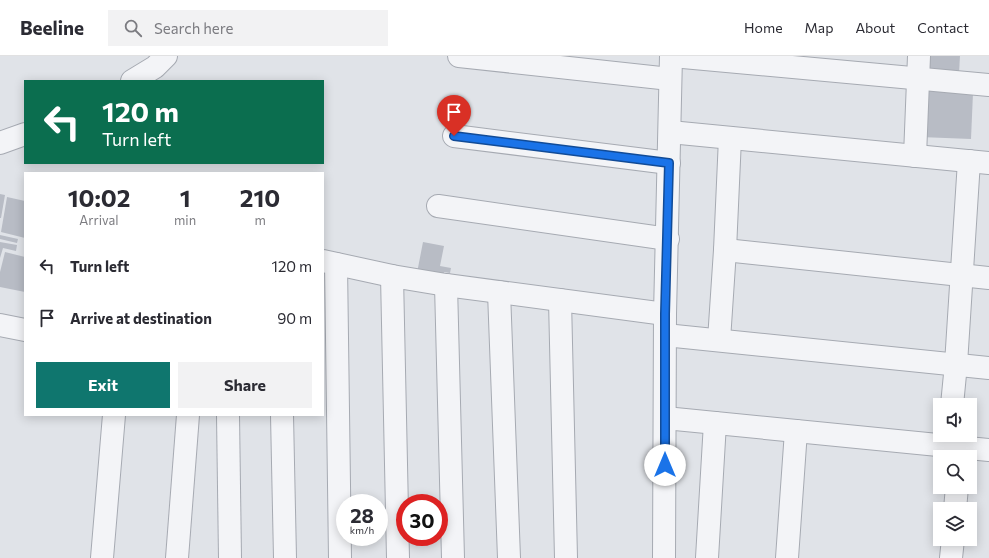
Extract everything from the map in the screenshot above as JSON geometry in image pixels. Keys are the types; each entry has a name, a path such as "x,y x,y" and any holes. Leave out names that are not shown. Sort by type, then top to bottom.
{"street":[{"path":"134,80 154,67 166,56"},
{"path":"459,56 670,79"},
{"path":"664,558 665,324 671,56 989,85"},
{"path":"915,156 920,56"},
{"path":"670,132 979,162 962,275 953,398"},
{"path":"0,144 24,134"},
{"path":"454,136 669,163"},
{"path":"719,340 730,138"},
{"path":"438,206 668,239"},
{"path":"725,250 989,278"},
{"path":"340,558 329,262 392,276 446,285 560,300 665,324 719,340 989,368"},
{"path":"392,276 398,558"},
{"path":"446,285 452,558"},
{"path":"500,292 509,558"},
{"path":"560,300 566,558"},
{"path":"0,325 24,330"},
{"path":"102,558 114,416"},
{"path":"178,558 188,416"},
{"path":"228,416 230,558"},
{"path":"282,416 285,558"},
{"path":"665,418 989,450"},
{"path":"707,558 715,423"},
{"path":"787,558 796,431"},
{"path":"951,558 952,546"}],"building":[{"path":"923,56 960,56 959,73 923,70"},
{"path":"921,84 973,93 971,139 920,137"},
{"path":"0,194 5,195 1,218 0,218"},
{"path":"7,197 24,201 24,238 1,232"},
{"path":"0,235 18,239 17,243 0,239"},
{"path":"0,242 17,245 16,251 3,248 0,258"},
{"path":"423,242 444,246 440,266 451,268 450,273 444,272 443,277 417,273"},
{"path":"5,252 24,257 24,292 0,287 0,272"}],"route":[{"path":"454,136 669,163 665,314 665,465"}]}
